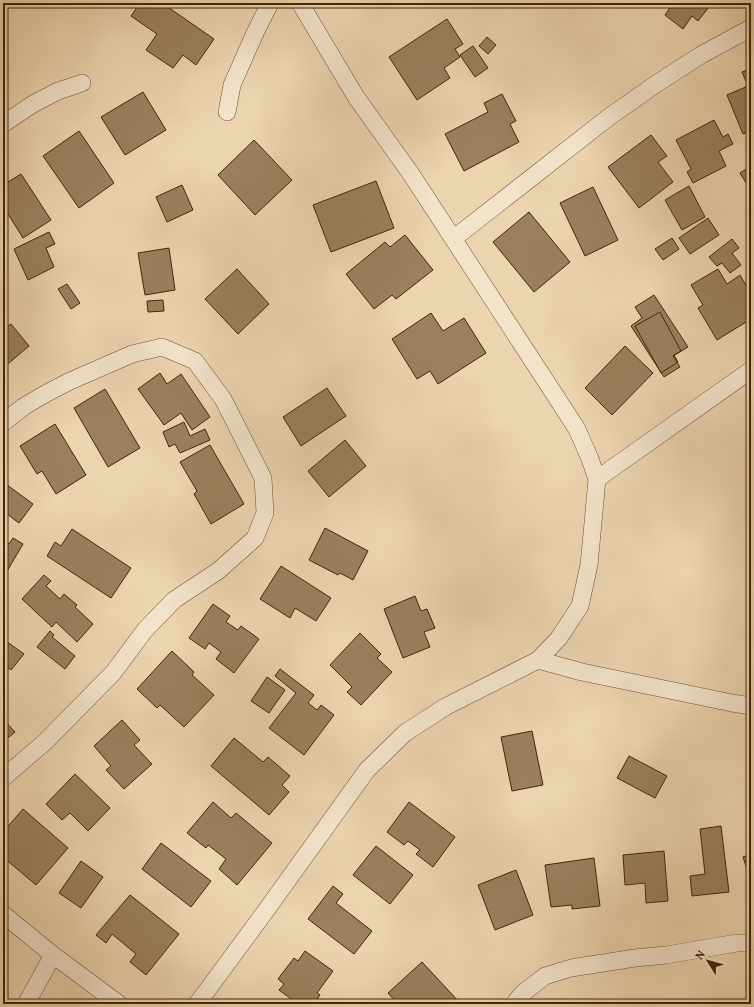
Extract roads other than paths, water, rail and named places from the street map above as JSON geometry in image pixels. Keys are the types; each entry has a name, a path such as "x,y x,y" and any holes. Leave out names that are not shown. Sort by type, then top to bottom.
{"street":[{"path":"227,112 232,85 270,3"},
{"path":"197,1004 367,770 405,733 418,724 445,707 538,660 559,638 580,606 589,565 597,479 577,429 411,174 356,97 300,3"},
{"path":"453,239 609,117 701,55 751,28"},
{"path":"3,124 33,104 58,91 82,83"},
{"path":"3,423 23,407 68,382 132,354 162,347 195,361 223,399 263,478 265,513 255,538 218,571 174,600 145,630 113,673 46,742 3,778"},
{"path":"597,479 751,370"},
{"path":"538,660 582,672 751,706"},
{"path":"3,914 119,1004"},
{"path":"514,1004 523,993 545,976 572,968 751,943"},
{"path":"26,1004 53,954"}]}
